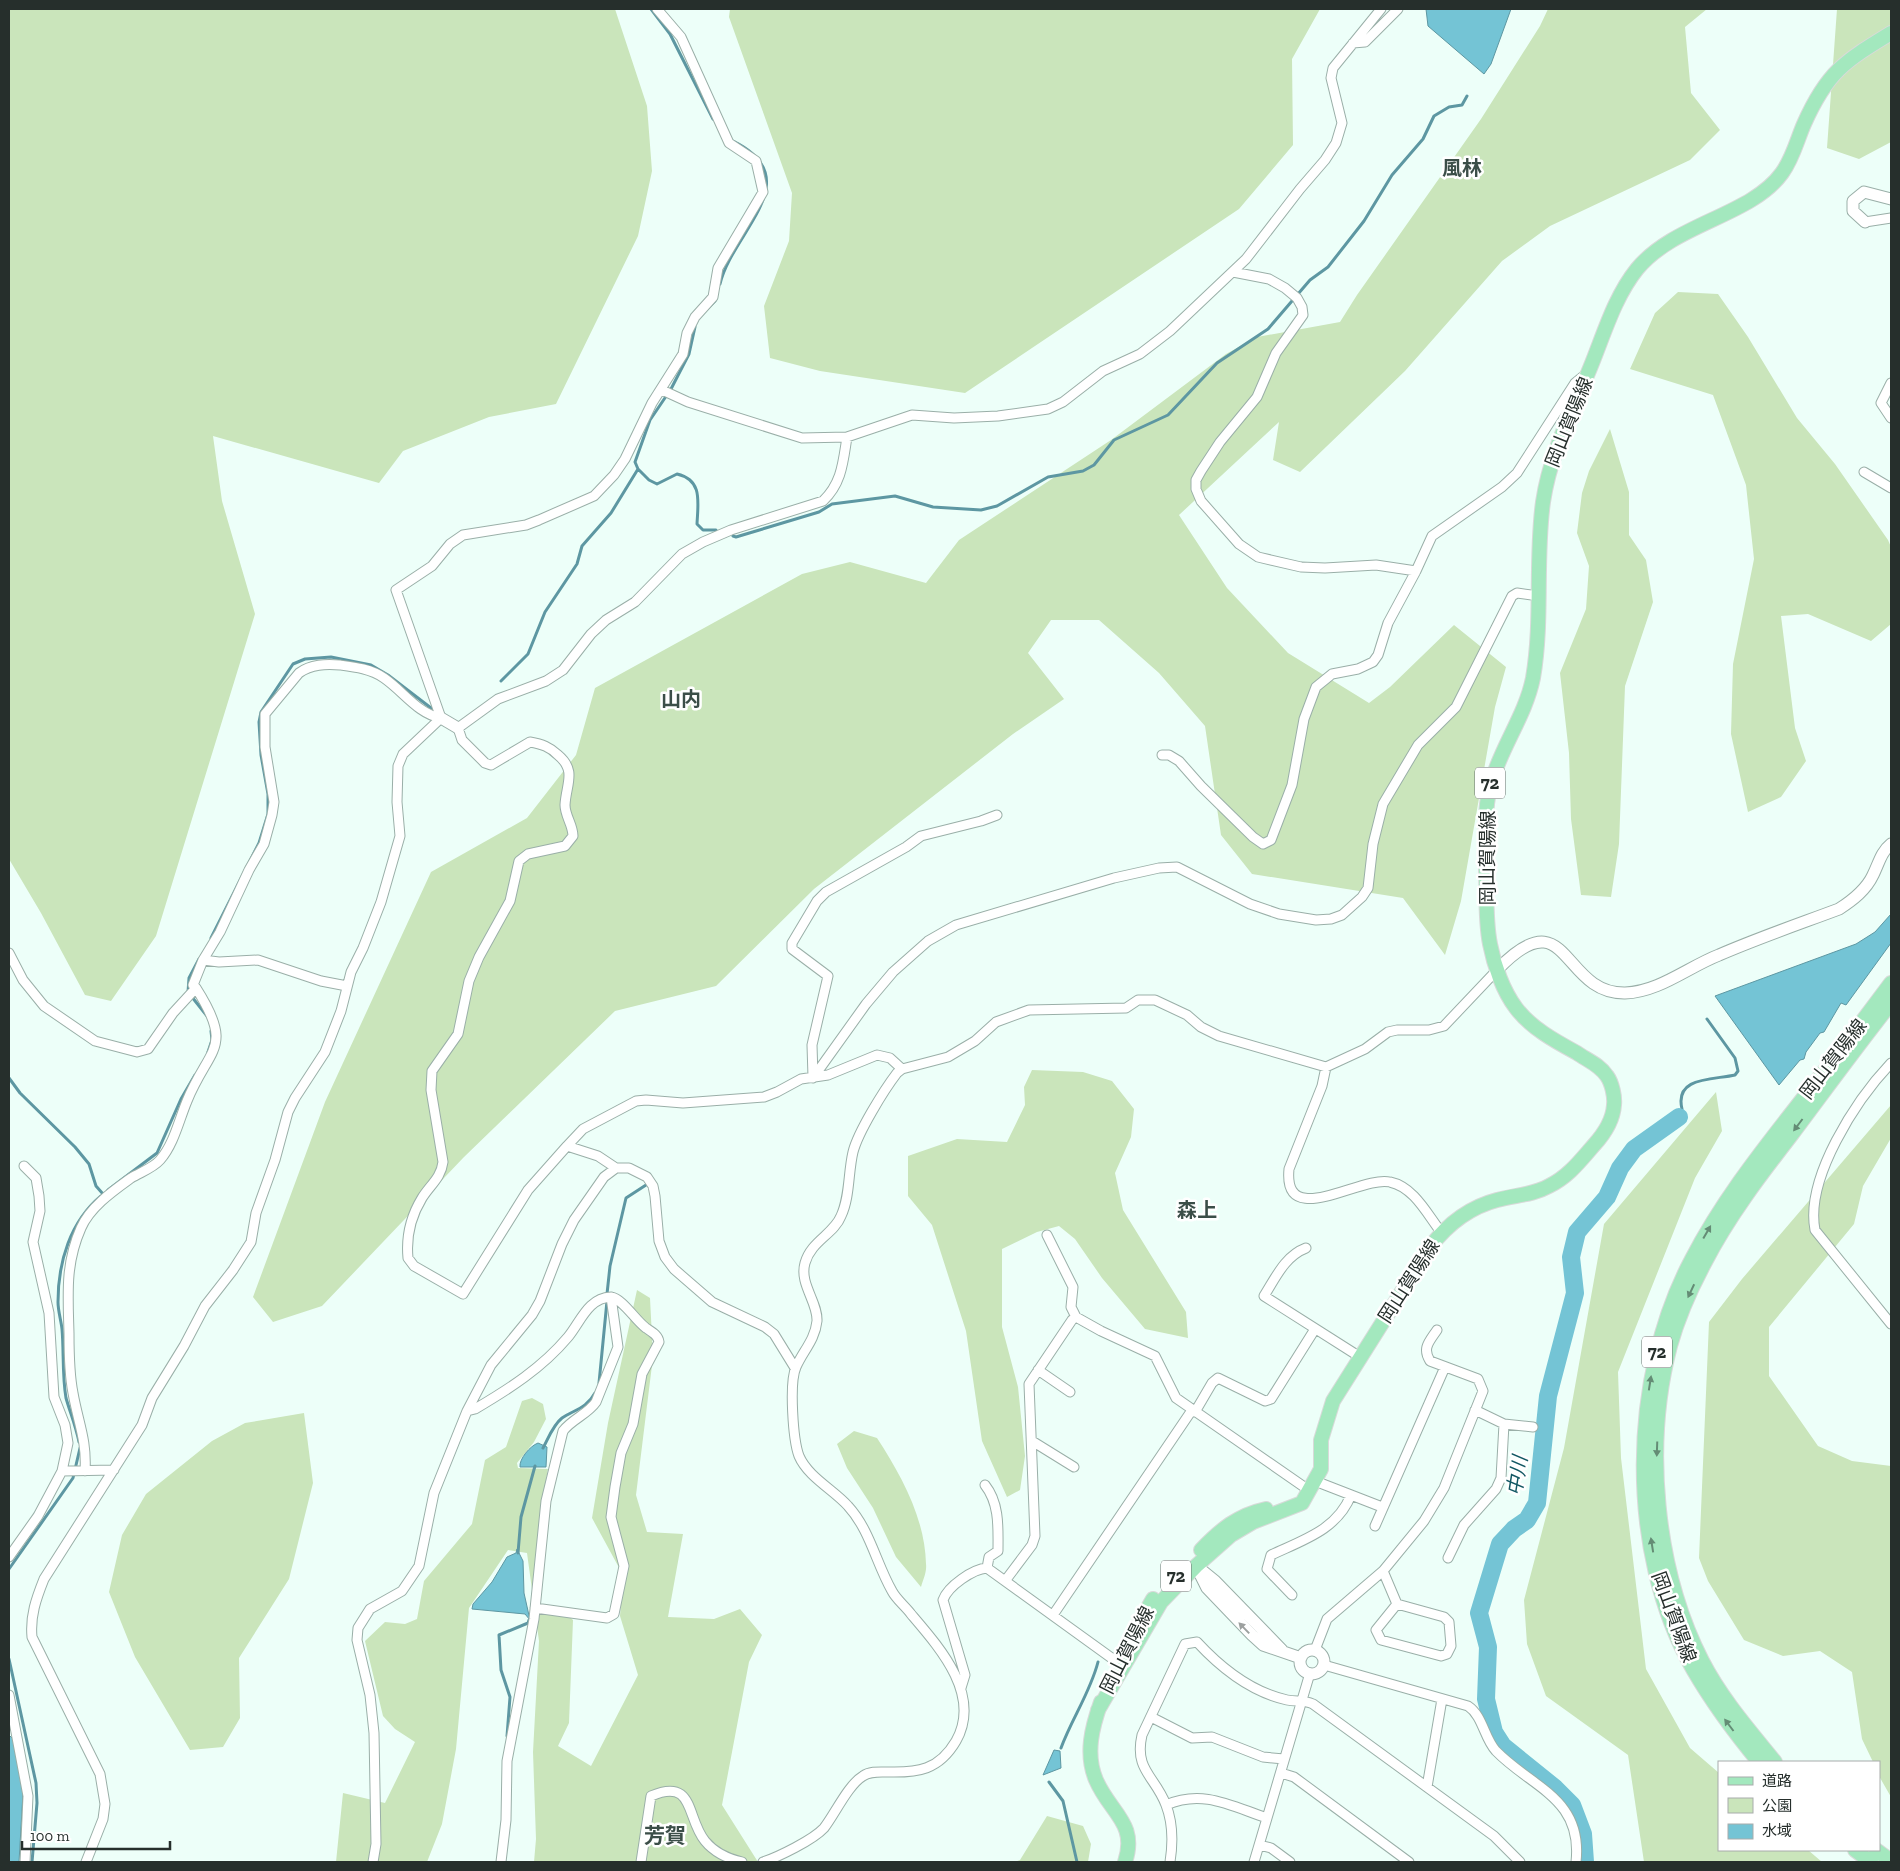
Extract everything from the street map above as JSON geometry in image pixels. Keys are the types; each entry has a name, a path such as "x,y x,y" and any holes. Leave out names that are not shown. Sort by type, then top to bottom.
{"main road":[{"name":"岡山賀陽線","path":"1125,1862 1130,1843 1127,1830 1096,1778 1091,1756 1091,1734 1098,1710 1121,1665 1161,1602 1193,1563 1231,1535 1253,1522 1302,1503 1321,1469 1321,1440 1327,1413 1360,1357 1441,1232 1475,1208 1495,1200 1525,1195 1548,1187 1568,1174 1605,1133 1615,1104 1608,1077 1598,1066 1532,1025 1516,1007 1498,970 1491,947 1487,920 1486,812 1491,782 1532,682 1539,596 1542,506 1555,448 1617,302 1636,271 1654,252 1674,238 1768,188 1782,173 1792,157 1816,97 1827,80 1843,64 1891,33"},
{"name":"岡山賀陽線","path":"1759,1761 1727,1724 1692,1668 1673,1624 1658,1580 1646,1507 1643,1453 1652,1375 1661,1334 1674,1297 1691,1259 1714,1221 1746,1172 1891,983"},
{"name":"岡山賀陽線","path":"1774,1761 1737,1716 1702,1661 1670,1576 1658,1501 1656,1455 1659,1407 1670,1346 1685,1304 1705,1261 1762,1172 1891,1004"},
{"path":"1856,1851 1871,1862"},
{"path":"1877,1851 1891,1861"}],"street":[{"path":"441,718 396,590 432,566 450,544 463,535 526,525 594,496 621,467 652,403 667,392 683,354 687,333 695,316 713,297 718,268 763,192 759,166 756,161 737,150 727,137 681,38 657,9"},
{"path":"667,392 802,438 847,437 912,415 954,418 998,416 1048,409 1063,402 1103,371 1140,354 1170,331 1246,258 1336,144 1342,123 1331,78 1333,68 1381,9"},
{"path":"1353,43 1365,42 1398,9"},
{"path":"1891,199 1864,192 1853,201 1853,211 1866,222 1891,218"},
{"path":"1233,272 1269,280 1296,297 1302,307 1302,315 1276,353 1257,397 1220,442 1200,471 1196,480 1196,490 1201,501 1238,544 1258,557 1301,566 1325,568 1376,564 1416,571"},
{"path":"1162,755 1169,755 1179,760 1201,786 1253,837 1263,844 1270,840 1292,785 1304,718 1316,687 1332,674 1358,669 1372,662 1378,655 1388,623 1416,571 1432,536 1502,487 1516,473 1574,383 1588,373"},
{"path":"1891,384 1881,403 1891,418"},
{"path":"458,728 498,699 546,681 563,670 590,634 606,620 635,602 682,554 703,542 732,530 823,501 834,492 840,479 847,437"},
{"path":"1864,472 1891,488"},
{"path":"813,1078 866,1004 893,972 928,941 956,924 1114,878 1158,868 1178,867 1250,904 1280,914 1316,920 1342,916 1368,888 1374,835 1383,804 1418,745 1456,707 1512,596 1517,593 1539,596"},
{"path":"9,953 27,986 44,1006 73,1027 103,1045 137,1052 148,1049 192,992 194,980 203,960 220,932 249,870 264,844 274,802 265,747 265,714 299,673 311,667 329,664 372,671 384,678 430,716 441,718 458,728 462,740 485,763 491,765 498,763 530,742 542,744 552,750 566,762 570,773 565,806 573,836 565,846 528,854 519,860 510,901 479,957 469,981 458,1034 432,1071 431,1090 443,1162 442,1173 422,1198 412,1219 407,1248 408,1258 414,1266 463,1294 528,1190 567,1146 591,1124 636,1101 683,1103 764,1097 801,1079 828,1076 877,1055 890,1058 902,1069"},
{"path":"86,1862 103,1819 105,1804 100,1774 32,1637 30,1621 44,1579 142,1425 152,1398 184,1346 205,1306 233,1270 251,1242 256,1213 275,1160 288,1112 325,1052 341,1011 347,986 381,902 398,844 398,766 403,754 441,718"},
{"path":"813,1078 812,1045 828,976 792,949 792,943 817,901 826,892 906,847 921,836 981,821 997,814"},
{"path":"763,1862 774,1859 822,1830 863,1776 876,1772 919,1771 933,1766 945,1758 964,1724 965,1704 961,1688 945,1658 893,1594 858,1520 849,1506 808,1469 800,1458 796,1444 792,1388 795,1368 809,1346 817,1318 806,1283 805,1262 816,1242 841,1217 855,1146 889,1083 902,1069 948,1057 975,1041 996,1022 1029,1010 1126,1008 1138,1000 1155,1000 1187,1015 1201,1027 1219,1036 1326,1067 1365,1049 1388,1032 1397,1030 1429,1030 1444,1026 1518,950 1527,944 1540,942 1560,948 1582,975 1600,988 1618,993 1636,993 1653,988 1717,955 1839,909 1864,890 1873,876 1885,849 1891,844"},
{"path":"203,960 219,962 258,960 321,981 347,986"},
{"path":"9,1556 38,1516 65,1471 67,1434 54,1397 58,1307 71,1259 88,1215 132,1178 160,1160 178,1126 188,1098 211,1059 216,1035 215,1022 192,992"},
{"path":"1891,1063 1874,1080 1828,1154 1812,1216 1815,1230 1891,1324"},
{"path":"1326,1067 1322,1086 1289,1169 1287,1183 1292,1193 1304,1199 1338,1193 1379,1180 1391,1182 1403,1186 1415,1197 1441,1232"},
{"path":"567,1146 598,1156 616,1168 638,1171 647,1177 653,1186 659,1241 665,1257 674,1269 712,1302 765,1327 774,1334 795,1368"},
{"path":"24,1166 36,1178 38,1187 40,1211 33,1242 58,1307 70,1374 85,1439 83,1471"},
{"path":"374,1862 376,1844 374,1733 370,1695 357,1640 358,1628 370,1609 402,1591 419,1566 434,1493 467,1411 491,1365 532,1315 540,1301 562,1244 574,1220 604,1177 616,1168"},
{"path":"1047,1235 1073,1287 1072,1307 1076,1317 1155,1356 1176,1398 1310,1489 1351,1495 1382,1507"},
{"path":"1306,1248 1295,1252 1286,1261 1264,1296 1360,1357"},
{"path":"467,1411 476,1409 530,1374 568,1337 586,1310 598,1300 611,1297 620,1300 634,1319 656,1335 659,1342 642,1374 633,1424 621,1453 615,1487 612,1518 624,1566 614,1614 606,1618 560,1610 535,1608"},
{"path":"501,1862 506,1820 507,1760 535,1608 546,1501 563,1431 568,1424 592,1408 596,1402 618,1347 611,1297"},
{"path":"1005,1581 1032,1545 1035,1536 1029,1384 1072,1320 1076,1317"},
{"path":"1053,1615 1212,1383 1218,1378 1265,1401 1271,1399 1315,1329"},
{"path":"1315,1650 1327,1619 1383,1572 1424,1521 1444,1488 1483,1391 1478,1379 1430,1361 1425,1353 1426,1346 1437,1330"},
{"path":"1375,1526 1445,1367"},
{"path":"1038,1370 1070,1392"},
{"path":"1475,1410 1504,1424 1533,1427"},
{"path":"1448,1558 1464,1525 1492,1494 1501,1478 1505,1441 1504,1424"},
{"path":"1032,1441 1074,1467"},
{"path":"65,1471 114,1470"},
{"path":"985,1485 990,1492 999,1527 998,1551 990,1557 988,1568"},
{"path":"1292,1595 1267,1568 1271,1555 1326,1527 1345,1510 1351,1495"},
{"path":"1193,1563 1206,1588 1263,1645 1301,1658"},
{"path":"961,1688 965,1675 943,1600 945,1594 978,1569 988,1568 1121,1665"},
{"path":"1383,1572 1397,1604"},
{"path":"1397,1604 1444,1617 1449,1622 1451,1629 1450,1646 1447,1654 1441,1656 1381,1640 1376,1630 1397,1604"},
{"path":"1170,1862 1172,1829 1166,1805 1144,1768 1138,1751 1142,1735 1185,1644 1197,1642 1215,1661 1253,1687 1289,1701 1302,1699 1314,1704 1494,1836 1520,1862"},
{"path":"1315,1650 1305,1652 1301,1658 1302,1666 1310,1673 1317,1672 1324,1664"},
{"path":"1315,1650 1322,1656 1324,1664"},
{"path":"1324,1664 1442,1699 1475,1711 1484,1732 1495,1750 1551,1793 1568,1817 1575,1832 1576,1862"},
{"path":"1254,1862 1310,1673"},
{"path":"9,1695 28,1796 25,1862"},
{"path":"1427,1787 1442,1699"},
{"path":"1151,1717 1192,1738 1212,1736 1263,1757 1284,1759"},
{"path":"1280,1773 1294,1777 1410,1862"},
{"path":"641,1862 650,1796 661,1792 674,1791 686,1798 698,1830 705,1842 731,1860 742,1862"},
{"path":"1166,1805 1179,1799 1207,1798 1267,1818"},
{"path":"1259,1845 1271,1848 1290,1862"}],"green space":[{"path":"9,9 615,9 647,106 652,171 638,236 556,404 489,417 403,451 379,483 213,436 222,501 255,614 156,936 111,1001 85,995 41,913 9,859"},
{"path":"730,9 1320,9 1292,59 1293,145 1239,209 965,393 820,371 770,358 764,306 789,241 792,193 729,17"},
{"path":"1548,9 1707,9 1685,27 1691,93 1720,130 1690,160 1550,226 1502,261 1405,371 1300,472 1273,460 1279,422 1179,515 1227,588 1288,653 1369,703 1390,687 1454,625 1506,667 1495,707 1461,901 1445,955 1403,898 1252,874 1221,835 1205,726 1159,673 1099,620 1051,620 1028,653 1064,699 1013,734 814,889 716,986 615,1011 464,1157 322,1306 273,1322 253,1297 325,1102 431,872 527,818 576,755 595,688 802,574 850,562 926,583 959,540 1111,440 1226,354 1257,337 1340,322 1481,119 1540,26"},
{"path":"1837,9 1891,9 1891,142 1859,159 1827,148"},
{"path":"1678,292 1718,294 1748,337 1797,418 1835,464 1891,547 1891,624 1871,641 1808,614 1781,616 1795,728 1806,761 1781,797 1748,812 1731,734 1733,664 1754,559 1746,485 1713,395 1630,369 1655,313"},
{"path":"1610,429 1629,492 1629,535 1646,560 1653,602 1625,686 1619,844 1611,897 1581,895 1571,819 1569,753 1560,673 1586,609 1589,566 1577,533 1582,493 1589,471"},
{"path":"1032,1070 1083,1072 1112,1081 1134,1109 1131,1137 1115,1173 1123,1210 1186,1312 1188,1338 1145,1329 1102,1278 1075,1239 1059,1226 1037,1232 1002,1249 1002,1327 1018,1387 1025,1456 1020,1490 1007,1497 982,1441 966,1331 932,1225 908,1196 908,1156 957,1139 1007,1142 1025,1105 1024,1087"},
{"path":"1716,1092 1722,1131 1695,1178 1618,1372 1621,1458 1646,1669 1690,1748 1718,1772 1718,1851 1809,1851 1822,1862 1644,1862 1628,1755 1546,1696 1527,1644 1524,1600 1564,1448 1604,1224"},
{"path":"1891,1105 1891,1138 1863,1186 1854,1224 1769,1327 1769,1376 1818,1446 1852,1461 1891,1466 1891,1797 1880,1778 1880,1761 1873,1761 1862,1739 1852,1672 1820,1651 1783,1656 1744,1640 1708,1581 1699,1558 1709,1322 1742,1279"},
{"path":"637,1290 650,1298 653,1357 636,1495 647,1532 683,1534 668,1617 714,1619 740,1609 762,1635 749,1662 722,1805 758,1862 534,1862 536,1839 533,1752 539,1641 527,1553 508,1550 469,1608 456,1749 442,1824 427,1862 336,1862 343,1793 385,1803 415,1742 395,1729 383,1716 365,1641 385,1622 405,1624 417,1619 424,1581 472,1524 485,1460 506,1447 522,1401 532,1398 543,1404 546,1419 534,1442 517,1463 518,1468 548,1469 543,1497 540,1611 565,1613 573,1620 569,1723 558,1746 591,1766 638,1675 620,1616 623,1575 592,1518 608,1423"},
{"path":"304,1413 313,1483 289,1579 239,1658 240,1718 223,1747 190,1750 135,1657 109,1592 122,1535 146,1494 212,1441 245,1423"},
{"path":"854,1431 877,1438 895,1467 910,1498 925,1547 926,1570 921,1587 896,1557 873,1508 847,1468 837,1444"},
{"path":"1047,1816 1083,1826 1091,1844 1088,1862 1015,1862 1020,1860"}],"water":[{"path":"1426,9 1511,9 1491,64 1484,74 1428,26"},
{"path":"1891,914 1891,943 1846,1005 1841,1003 1824,1032 1820,1033 1806,1052 1804,1059 1800,1060 1779,1085 1715,996 1856,944 1875,932"},
{"path":"538,1443 547,1447 546,1467 520,1467 521,1460 526,1453"},
{"path":"517,1549 523,1561 524,1593 530,1620 525,1614 472,1609 473,1604 492,1582 507,1557 516,1553"},
{"path":"9,1735 13,1739 23,1793 19,1862 9,1862"},
{"path":"1054,1750 1060,1751 1061,1768 1043,1775"}],"waterway":[{"path":"651,9 670,34 713,119"},
{"path":"733,536 736,537 819,512 832,504 895,496 933,507 981,510 997,506 1048,477 1083,471 1094,465 1114,440 1168,415 1217,363 1268,329 1310,280 1328,267 1364,221 1392,175 1423,139 1434,116 1449,107 1462,105 1467,96"},
{"path":"720,284 727,264 760,207 766,189 765,172 755,156 733,141"},
{"path":"705,311 715,301 716,297"},
{"path":"501,681 528,654 545,612 577,564 582,546 611,513 638,469 635,462 650,420 671,389 689,354 695,327"},
{"path":"638,469 649,480 657,484 677,474 691,481 695,487 698,500 697,524 703,530 716,530"},
{"path":"211,938 259,843 268,814 268,794 261,755 259,722 261,712 293,664 305,659 331,657 371,665 388,675 431,708"},
{"path":"199,959 189,978 188,992 207,1016"},
{"path":"1682,1109 1681,1098 1684,1090 1690,1085 1707,1079 1735,1075 1738,1071 1735,1058 1707,1019"},
{"path":"208,1052 212,1040 211,1031"},
{"path":"108,1190 157,1153 181,1099 195,1075"},
{"path":"9,1078 20,1093 75,1147 89,1164 96,1186 103,1194"},
{"name":"中川","path":"1585,1862 1583,1834 1572,1805 1555,1788 1503,1746 1494,1732 1486,1699 1488,1647 1479,1613 1500,1544 1514,1529 1527,1520 1537,1503 1548,1396 1575,1293 1571,1257 1577,1232 1607,1197 1620,1168 1634,1149 1679,1117"},
{"path":"607,1294 610,1266 626,1198 646,1185"},
{"path":"79,1442 66,1398 62,1329 58,1305 60,1272 63,1258 74,1230 90,1206 101,1196"},
{"path":"599,1383 607,1301"},
{"path":"543,1448 553,1428 559,1421 588,1402 595,1393"},
{"path":"9,1569 73,1478 80,1448"},
{"path":"518,1553 521,1517 535,1466"},
{"path":"507,1736 510,1697 501,1670 499,1635 528,1623 529,1620"},
{"path":"9,1659 36,1783 37,1803 32,1862"},
{"path":"1061,1748 1095,1673 1098,1662"},
{"path":"1049,1782 1063,1801 1077,1862"}],"district":[{"name":"風林","path":"1462,168"},
{"name":"山内","path":"681,699"},
{"name":"森上","path":"1197,1210"},
{"name":"芳賀","path":"665,1835"}]}
